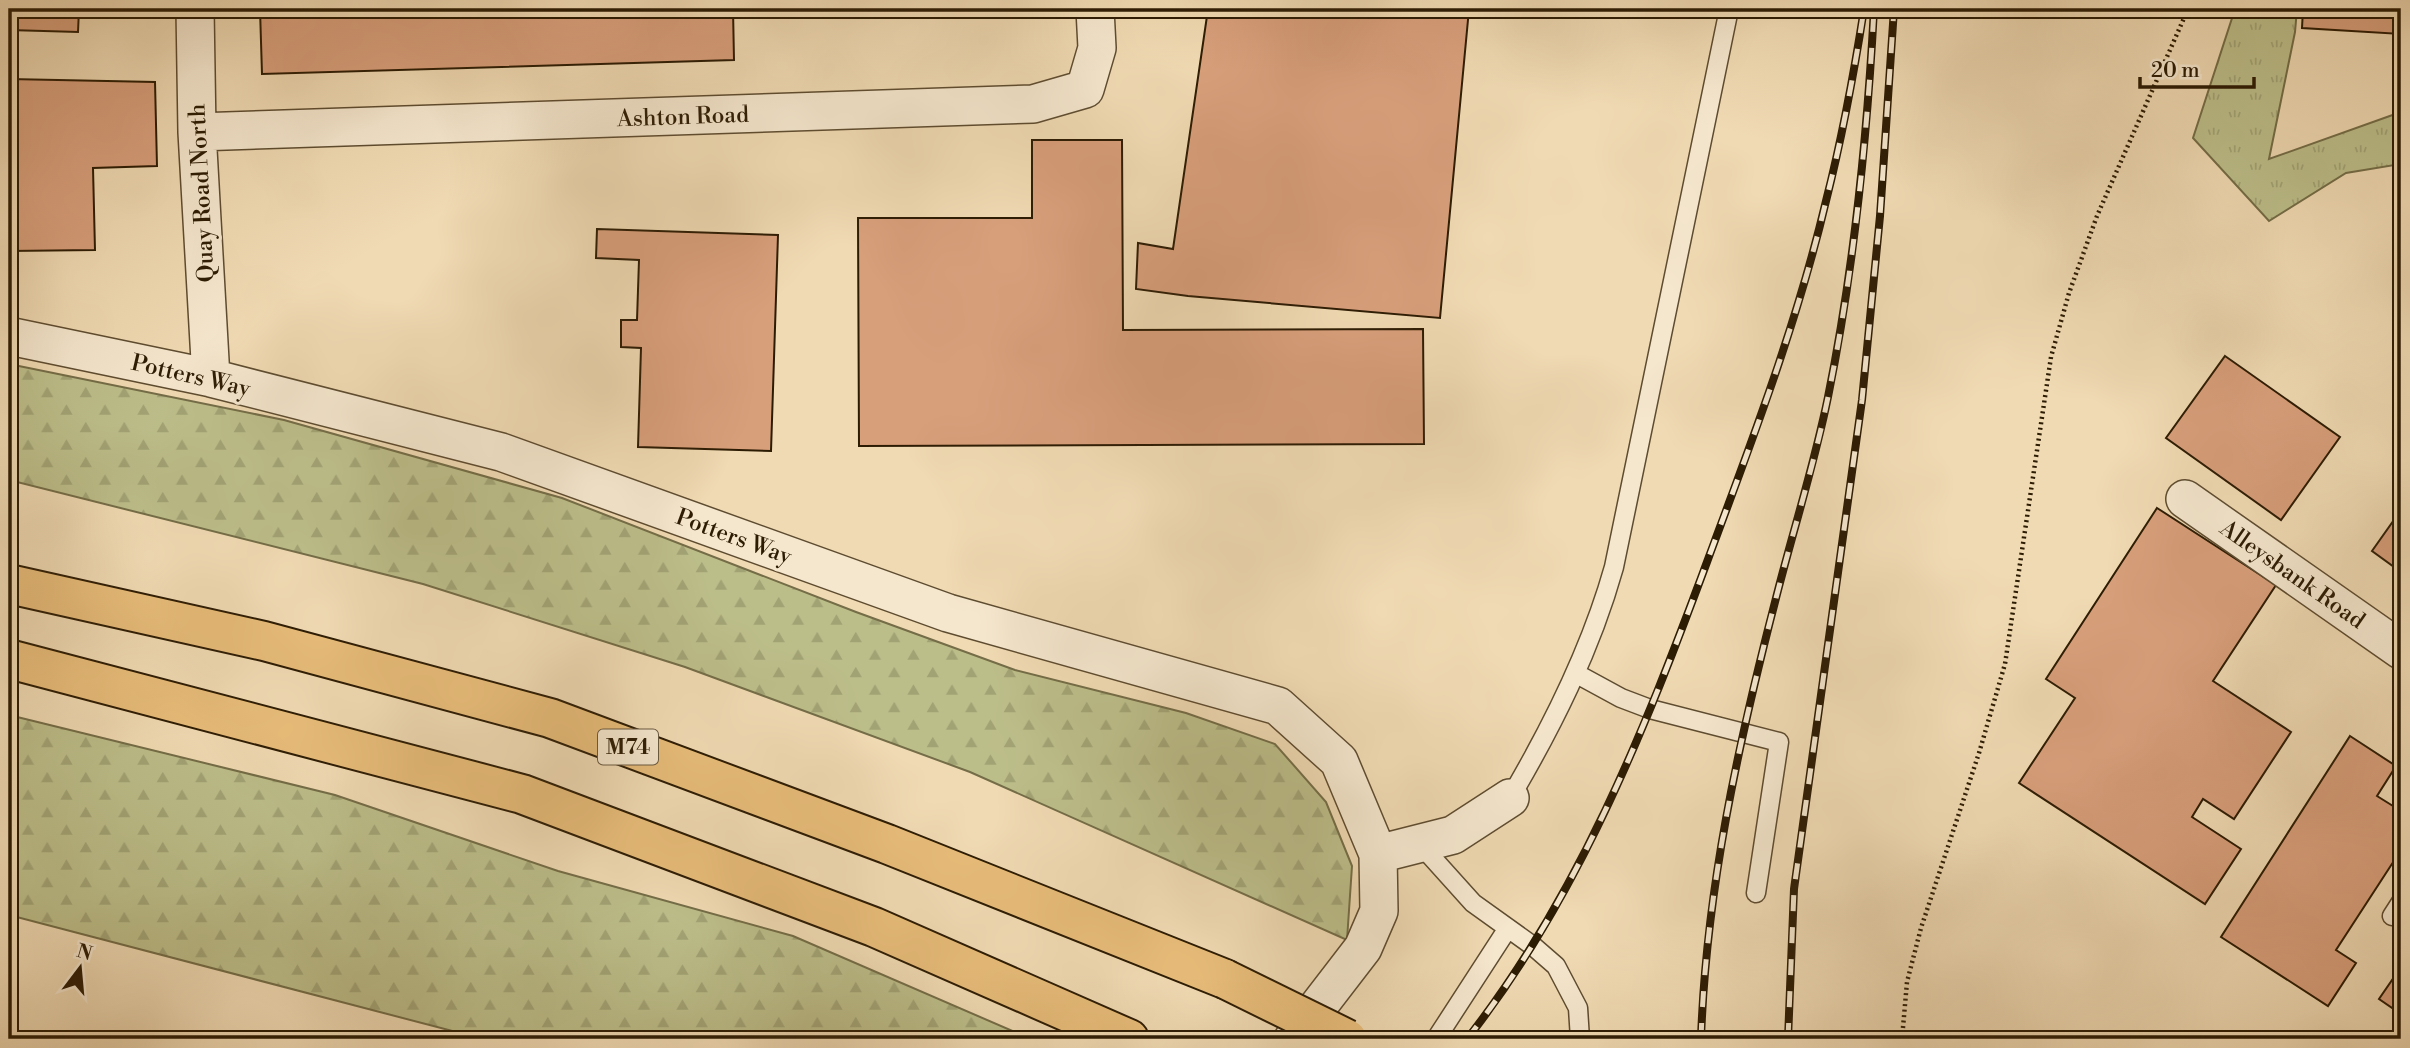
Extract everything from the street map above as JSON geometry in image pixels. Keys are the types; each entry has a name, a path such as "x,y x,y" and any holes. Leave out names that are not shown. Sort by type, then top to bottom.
{"highway":[{"name":"M74","path":"9,584 264,641 550,718 887,844 1225,979 1347,1039"},
{"path":"9,659 522,794 874,927 1129,1039"}],"street":[{"name":"Quay Road North","path":"195,9 197,132 211,378"},
{"name":"Ashton Road","path":"197,132 1033,104 1085,89 1097,48 1095,9"},
{"name":"Potters Way","path":"9,336 211,378 501,452 948,613 1278,706 1339,761 1378,854"},
{"name":"Alleysbank Road","path":"2185,499 2401,650"},
{"path":"1293,1039 1363,948 1379,911 1378,854 1453,835 1510,798"}],"lane":[{"path":"1510,798 1575,673 1604,603 1614,567 1729,9"},
{"path":"1575,673 1622,698 1657,711 1779,743 1756,892"},
{"path":"1419,844 1473,903 1556,966 1578,1008 1580,1039"},
{"path":"1436,1039 1508,929"}],"path":[{"path":"1902,1039 1907,982 1921,929 1979,753 2005,664 2051,357 2069,293 2097,216 2188,9"}],"green space":[{"path":"2235,9 2297,9 2295,32 2269,159 2401,112 2401,164 2346,173 2269,221 2193,138"},
{"path":"9,364 284,420 562,498 856,612 1015,670 1186,713 1275,744 1326,802 1352,866 1347,940 970,772 685,667 423,584 9,480"},
{"path":"9,715 335,795 558,871 793,936 1031,1039 483,1039 9,915"}],"building":[{"path":"9,9 79,9 78,32 9,30"},
{"path":"260,9 733,9 734,60 262,74"},
{"path":"1208,9 1469,9 1440,318 1136,289 1138,243 1173,249"},
{"path":"2303,9 2401,9 2401,34 2302,28"},
{"path":"9,79 155,82 157,166 93,168 95,250 9,251"},
{"path":"1032,140 1122,140 1123,330 1423,329 1424,444 859,446 858,218 1032,218"},
{"path":"597,229 778,235 771,451 638,447 641,348 621,347 621,320 637,320 639,260 596,258"},
{"path":"2225,356 2340,437 2281,520 2166,438"},
{"path":"2157,508 2276,585 2213,681 2291,732 2234,819 2203,799 2192,817 2241,849 2205,904 2019,783 2075,698 2046,679"},
{"path":"2401,510 2401,572 2372,551"},
{"path":"2350,736 2396,766 2377,796 2401,811 2401,850 2336,950 2356,963 2328,1006 2221,937"},
{"path":"2401,967 2401,1014 2379,999"}],"railway":[{"path":"1467,1039 1507,985 1575,870 1633,749 1683,625 1756,428 1801,293 1837,153 1864,9"},
{"path":"1701,1039 1709,928 1726,819 1761,656 1816,449 1837,349 1858,204 1874,9"},
{"path":"1788,1039 1794,889 1862,400 1880,216 1894,9"}]}
